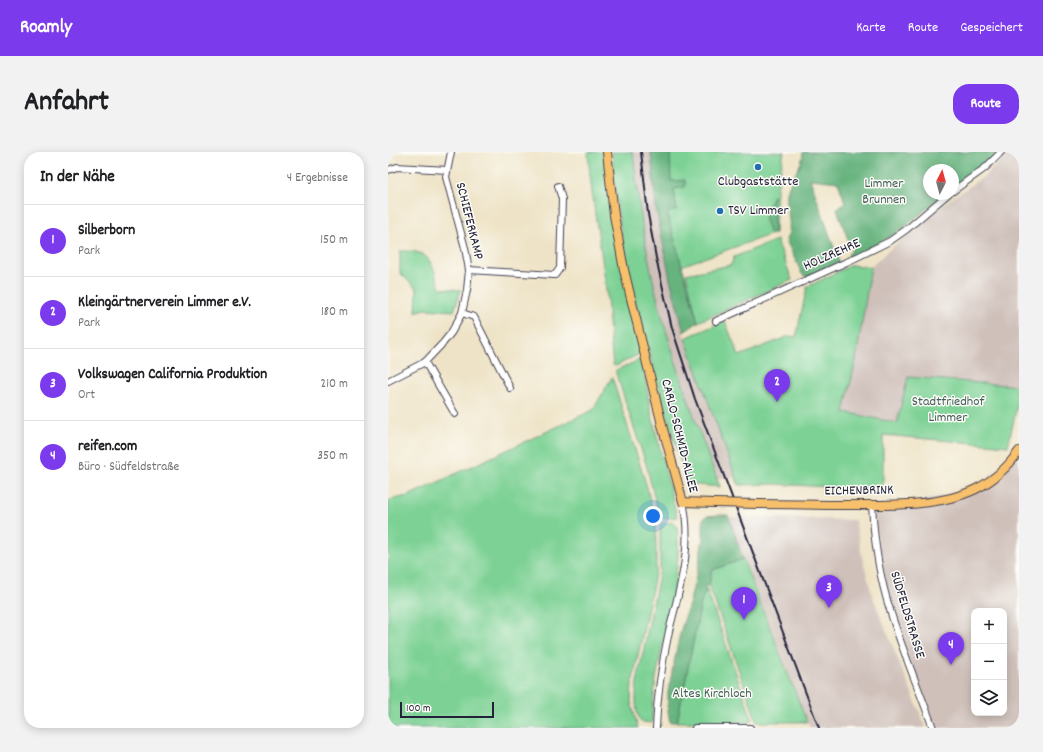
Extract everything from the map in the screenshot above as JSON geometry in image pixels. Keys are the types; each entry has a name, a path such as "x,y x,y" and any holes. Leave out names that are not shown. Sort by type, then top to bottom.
{"main road":[{"name":"CARLO-SCHMID-ALLEE","path":"607,152 614,215 624,270 663,429 683,502"},
{"name":"EICHENBRINK","path":"683,502 872,505 924,502 949,498 975,489 998,475 1013,460 1019,451"}],"street":[{"name":"SCHIEFERKAMP","path":"388,381 424,362 443,343 462,313 467,290 468,270 465,248 446,177 451,152"},
{"path":"959,187 985,168 1001,152"},
{"path":"388,170 397,167 447,170"},
{"path":"468,270 555,275 560,268 562,199 558,186"},
{"name":"HOLZREHRE","path":"716,321 890,241 907,229 941,200"},
{"path":"462,313 474,317 510,388"},
{"path":"424,362 455,414"},
{"name":"CARLO-SCHMID-ALLEE","path":"656,728 660,678 686,561 687,527 683,502"},
{"name":"SÜDFELDSTRASSE","path":"872,505 875,541 887,600 900,640 933,728"},
{"path":"695,728 749,728"}],"shaded area":[{"path":"630,152 651,152 656,208 670,279 685,338 736,478 709,478 662,342"},
{"path":"1009,152 1019,152 1019,386 908,377 897,423 844,412 856,359 871,267 889,250 946,203 950,200 959,200 959,194 986,175"},
{"path":"1019,451 1019,728 933,728 890,610 872,505 907,504 975,489"},
{"path":"728,517 855,520 862,557 873,598 926,728 810,728"}],"green space":[{"path":"588,152 604,152 641,353 616,366 613,365 605,280"},
{"path":"612,152 633,152 638,200 656,294 681,377 720,487 687,484 651,361 630,278 616,195"},
{"name":"TSV Limmer","path":"651,152 784,152 777,189 775,233 681,266 654,182"},
{"path":"651,152 670,152 671,181 685,180 685,187 674,189 677,210 667,213 698,322 684,332 670,279 656,208"},
{"name":"Limmer Brunnen","path":"803,152 999,152 986,165 959,185 959,164 923,164 923,200 937,200 898,232 848,258 849,253 852,251 837,209 845,202 838,182 810,179 839,262 806,277 802,274 786,240 789,229 787,193 790,183 801,163"},
{"path":"773,195 774,233 770,234 764,218"},
{"path":"777,240 792,280 698,322 686,274 731,265 734,257"},
{"path":"400,251 417,252 426,256 431,264 440,288 461,290 454,311 425,309 416,312 417,289 400,273"},
{"name":"Stadtfriedhof Limmer","path":"851,265 871,267 856,359 844,412 897,423 908,377 1019,386 1019,397 1008,446 883,435 883,490 773,484 739,485 685,338 725,321 739,356 789,336 796,337 807,287"},
{"path":"642,359 651,412 677,517 662,519 659,516 646,464 616,373 616,370"},
{"path":"612,377 647,487 655,521 656,570 632,684 631,702 638,728 388,728 388,501 408,496 593,410"},
{"path":"728,515 743,559 712,570 709,585 705,587 707,590 702,598 677,722 670,722 668,711 668,692 680,633 690,601 699,563 703,537 703,519 707,516"},
{"path":"672,522 677,526 678,544 676,580 657,675 652,723 641,722 636,708 637,682 660,570 660,526 662,523"},
{"path":"743,559 807,722 757,722 709,585 712,570"},
{"name":"Altes Kirchloch","path":"707,590 752,719 750,722 677,722 702,598"}],"railway":[{"path":"641,152 648,214 656,258 672,328 695,399 819,728"}],"place":[{"name":"Clubgaststätte","path":"758,167"},
{"name":"TSV Limmer","path":"720,211"},
{"name":"Kleingärtnerverein Limmer e.V.","path":"777,402"},
{"name":"Volkswagen California Produktion","path":"829,608"},
{"name":"Silberborn","path":"744,620"},
{"name":"reifen.com","path":"951,665"}]}
